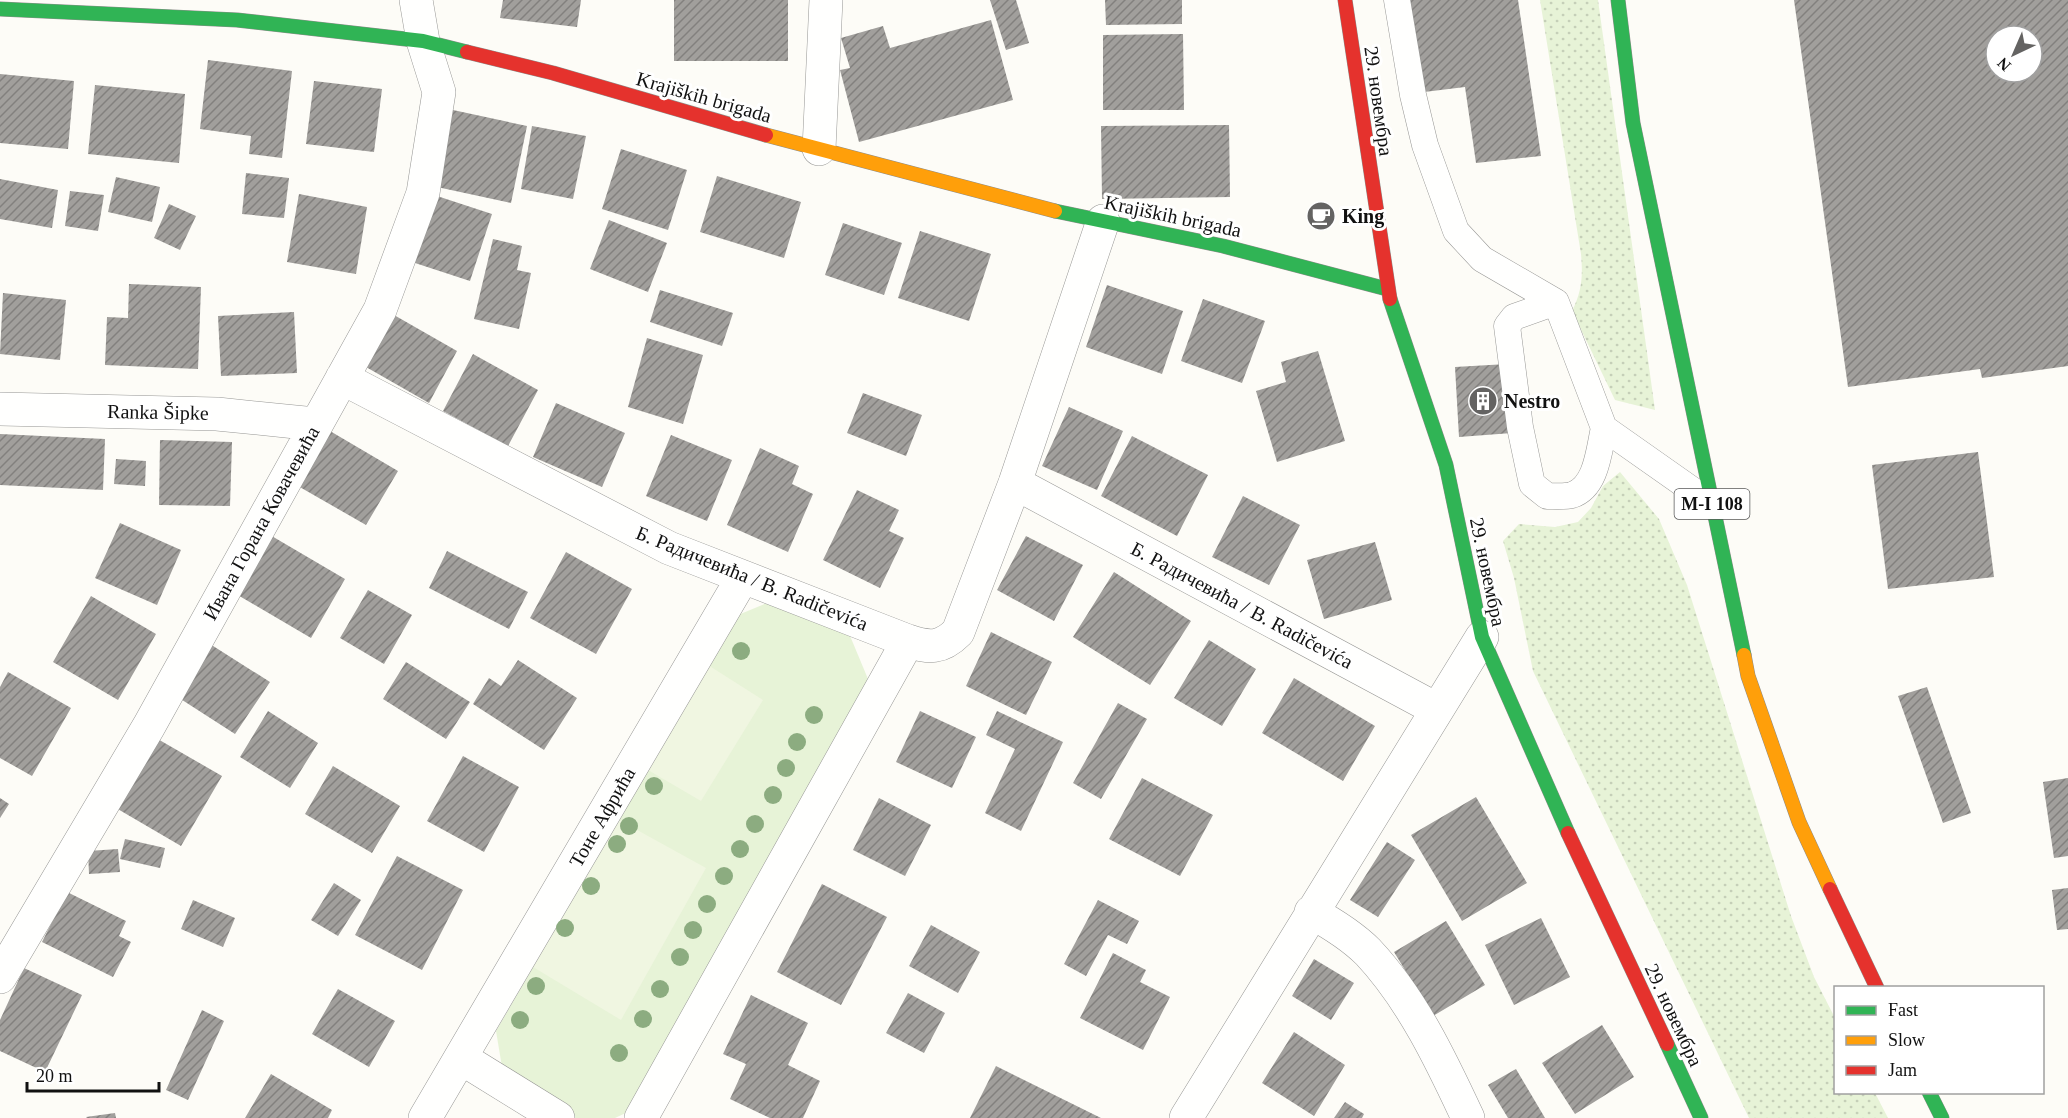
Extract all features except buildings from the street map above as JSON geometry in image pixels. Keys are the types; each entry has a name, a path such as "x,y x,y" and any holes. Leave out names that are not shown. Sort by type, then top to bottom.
{"street":[{"name":"Ивана Горана Ковачевића","path":"0,977 149,726 380,310 423,193 439,92 423,41 416,0"},
{"path":"819,149 826,0"},
{"name":"29. новембра","path":"1345,0 1387,289 1446,465 1482,637 1543,778 1701,1118"},
{"name":"M-I 108","path":"1618,0 1633,123 1748,675 1799,822 1877,986"},
{"name":"Krajiških brigada","path":"0,9 237,20 423,41 553,74 1028,205 1223,246 1387,289"},
{"name":"Б. Радичевића / B. Radičevića","path":"342,378 669,548 908,641 927,647 940,646 958,632 1015,483 1103,221"},
{"name":"Ranka Šipke","path":"0,410 217,414 315,424"},
{"name":"Б. Радичевића / B. Radičevića","path":"1015,483 1436,710"},
{"name":"Тоне Афрића","path":"425,1118 743,577"},
{"path":"1186,1118 1482,637"},
{"path":"641,1118 908,641"},
{"path":"1311,912 1335,926 1367,952 1412,1009 1444,1066 1468,1118"},
{"path":"461,1058 558,1118"},
{"path":"1930,1094 1942,1118"}],"lane":[{"path":"1398,0 1413,95 1425,145 1456,231 1482,259 1556,302 1604,428 1596,464 1587,484 1572,495 1548,496 1532,484 1520,428 1507,326 1514,317 1556,302"},
{"path":"1604,428 1712,504"}],"green space":[{"path":"1540,0 1598,0 1655,410 1615,400 1572,311 1581,283 1581,254"},
{"path":"1620,472 1659,519 1687,585 1791,916 1814,977 1834,1016 1834,1094 1876,1094 1888,1118 1749,1118 1533,671 1514,578 1503,541 1519,524 1555,527 1578,522 1591,508 1603,486"},
{"path":"774,600 848,631 868,679 630,1111 615,1118 573,1118 503,1073 496,1031 738,615"},
{"path":"708,665 763,700 701,801 648,770"},
{"path":"619,820 706,868 621,1020 533,967"}],"traffic: fast":[{"path":"1618,0 1633,123 1744,655"},
{"path":"0,9 237,20 423,41 467,52"},
{"path":"1055,211 1223,246 1387,289"},
{"path":"1390,299 1446,465 1482,637 1568,833"},
{"path":"1667,1044 1701,1118"},
{"path":"1930,1094 1942,1118"}],"traffic: slow":[{"path":"766,135 1055,211"},
{"path":"1744,655 1748,676 1799,822 1830,889"}],"traffic: jam":[{"path":"1345,0 1390,299"},
{"path":"467,52 553,73 766,135"},
{"path":"1568,833 1667,1044"},
{"path":"1830,889 1876,986"}],"place":[{"name":"King","path":"1321,216"},
{"name":"Nestro","path":"1483,401"}]}
